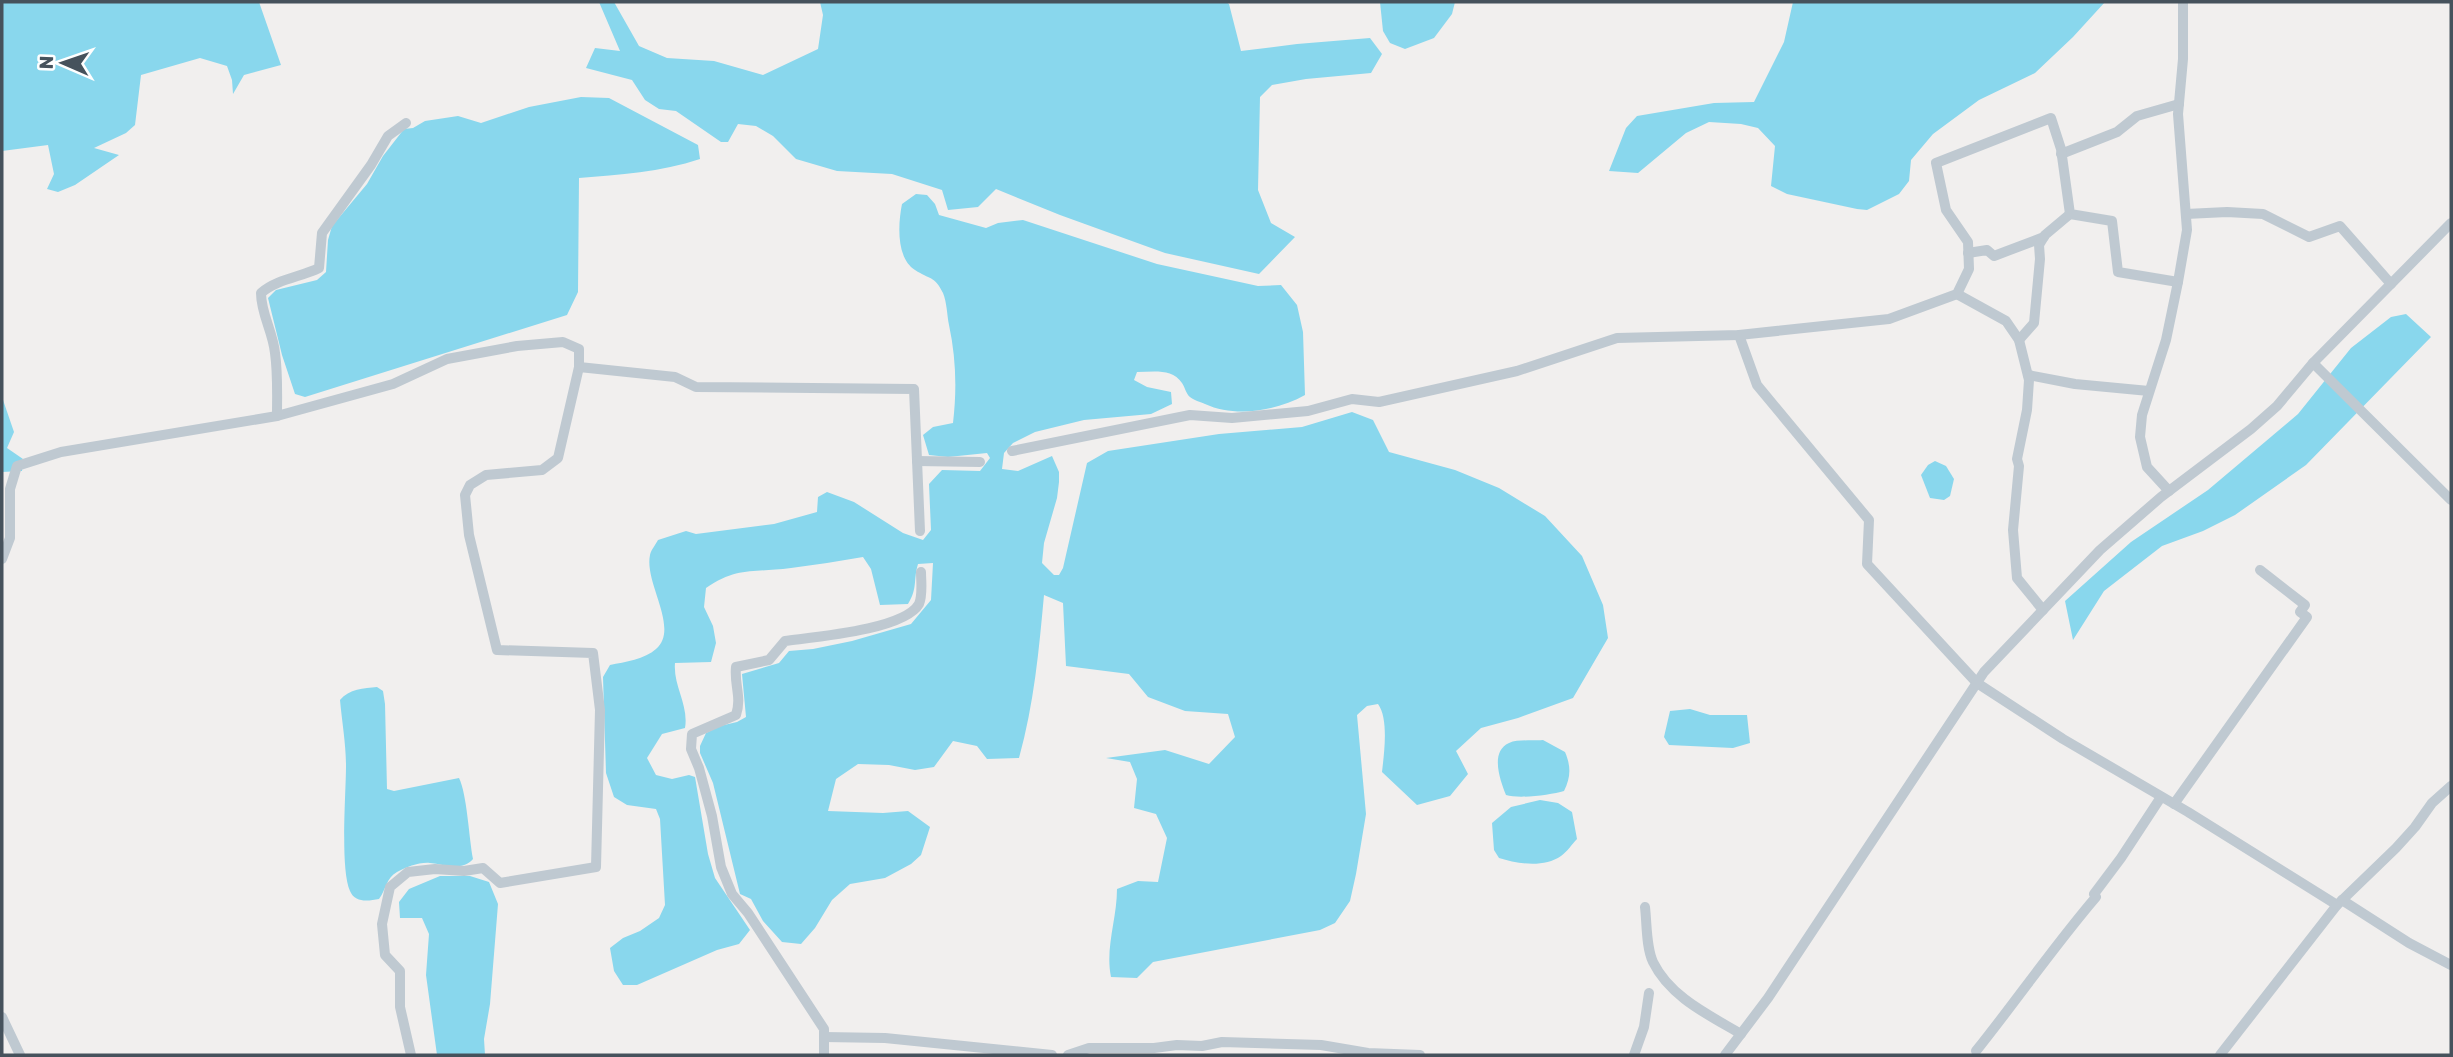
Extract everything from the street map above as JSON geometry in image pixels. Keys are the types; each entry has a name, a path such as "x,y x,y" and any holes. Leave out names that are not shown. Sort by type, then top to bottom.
{"street":[{"path":"2169,491 2147,467 2140,437 2141,415 2166,340 2187,230 2179,104 2183,59 2183,2"},
{"path":"2062,154 2117,132 2137,116 2179,104"},
{"path":"1012,451 1190,415 1232,418 1308,411 1352,399 1379,402 1517,370 1617,338 1739,335 1889,318 1956,293 1969,269 1968,242 1947,210 1936,163 2051,118 2062,154 2070,214"},
{"path":"278,416 275,354 270,326 261,309 261,293 271,285 319,268 323,249 322,233 372,165 388,136 406,123"},
{"path":"2186,215 2228,212 2263,214 2309,237 2340,226 2391,284"},
{"path":"2019,340 2034,323 2039,245 2044,237 2070,214"},
{"path":"2070,214 2112,221 2118,272 2178,282"},
{"path":"1725,1055 1768,998 1984,672 2100,550 2169,491 2277,406 2313,363 2451,223"},
{"path":"1968,253 1987,250 1994,256 2044,237"},
{"path":"1956,293 2006,321 2019,340 2028,375 2027,410 2017,459 2019,466 2013,530 2017,578 2043,610"},
{"path":"1739,335 1757,385 1869,520 1867,564 1976,683 2063,739 2409,943 2451,965"},
{"path":"2,559 10,537 10,489 17,466 61,452 278,416 393,384 447,359 517,346 563,342 579,349 579,367 558,458 542,470 486,475 470,485 464,495 469,534 497,650 593,653 600,710 596,867 500,883 483,868 464,872 435,869 408,872 390,887 382,923 385,955 400,971 400,1007 411,1055"},
{"path":"2313,363 2451,500"},
{"path":"579,367 675,377 696,387 914,389 920,530"},
{"path":"2028,375 2075,384 2149,391"},
{"path":"917,461 980,461"},
{"path":"2175,804 2307,617 2300,612 2305,605 2260,570"},
{"path":"824,1055 824,1030 728,885 721,867 712,816 699,768 691,750 692,734 736,715 740,703 736,667 769,660 785,641 836,635 886,624 896,619 915,609 921,601 921,572"},
{"path":"2220,1055 2340,902 2396,848 2432,803 2451,786"},
{"path":"1976,1051 2022,994 2068,929 2096,897 2094,894 2161,797"},
{"path":"1645,907 1652,960 1668,984 1696,1009 1741,1034"},
{"path":"1634,1055 1644,1027 1649,993"},
{"path":"2,1017 20,1055"},
{"path":"824,1037 885,1038 1052,1055"},
{"path":"1068,1055 1089,1048 1202,1046 1222,1042 1321,1045 1368,1053 1420,1055"}],"water":[{"path":"2,2 259,2 281,65 244,75 233,94 227,66 200,58 141,75 135,125 126,133 94,148 119,155 75,185 58,192 47,189 54,174 48,145 2,151"},
{"path":"599,2 614,2 639,46 667,58 714,61 763,75 818,49 823,15 820,2 1226,2 1229,4 1241,51 1370,38 1382,54 1371,73 1272,85 1260,97 1258,190 1271,223 1295,237 1259,274 1165,253 996,189 978,207 948,210 942,190 892,174 837,171 796,159 773,136 756,126 738,124 728,142 721,142 676,111 659,109 645,100 632,80 586,68 595,48 620,51"},
{"path":"1380,2 1455,2 1452,14 1434,38 1405,49 1390,43 1383,31"},
{"path":"1793,2 2105,2 2035,73 1979,100 1933,134 1911,160 1909,181 1899,194 1867,210 1787,194 1771,186 1775,146 1758,128 1741,124 1709,122 1686,133 1638,173 1609,171 1626,128 1637,116 1714,103 1754,102 1784,42"},
{"path":"581,97 609,98 698,145 700,159 655,170 579,178 578,292 567,315 305,397 295,394 268,298 276,290 317,280 326,272 328,240 332,226 367,184 383,156 404,129 413,128 425,121 458,116 481,123 529,107"},
{"path":"916,194 927,195 935,204 939,215 986,228 998,223 1023,220 1157,264 1258,286 1281,285 1297,305 1303,332 1305,395 1294,401 1269,409 1230,411 1191,398 1182,383 1173,375 1137,372 1134,380 1147,387 1171,392 1172,404 1151,414 1084,420 1035,432 1013,443 1004,453 1002,469 1018,471 1052,456 1059,472 1057,498 1044,543 1042,563 1054,575 1059,575 1063,568 1087,463 1108,451 1219,434 1302,427 1352,412 1373,420 1389,452 1455,470 1499,488 1545,516 1582,556 1603,605 1608,638 1573,698 1481,728 1456,751 1468,774 1450,796 1417,805 1382,772 1385,727 1378,704 1367,706 1357,715 1366,814 1350,901 1335,923 1320,930 1153,962 1137,978 1111,977 1109,955 1117,889 1138,881 1158,882 1167,838 1156,814 1134,808 1137,779 1130,762 1106,758 1165,750 1209,764 1235,737 1228,714 1185,711 1148,697 1129,674 1066,666 1063,603 1044,595 1032,697 1019,758 987,759 977,746 953,741 934,767 915,770 889,765 858,764 836,779 828,811 908,811 930,827 921,855 911,864 885,878 850,884 832,900 815,928 801,944 782,942 763,921 751,899 740,894 713,783 700,753 700,746 706,733 746,717 742,674 779,663 789,651 852,641 911,624 931,600 933,563 918,564 913,593 908,604 880,605 871,569 863,557 728,576 706,588 704,607 713,626 716,643 711,662 675,663 676,680 685,711 685,728 662,734 647,758 656,775 672,779 689,775 695,777 708,854 715,878 750,930 739,944 717,950 637,985 623,985 614,971 610,948 659,918 665,905 660,819 656,809 627,805 614,797 606,773 603,677 610,665 646,655 656,649 662,640 663,617 650,566 651,553 658,540 686,531 696,534 774,524 817,512 818,497 827,492 854,502 903,533 923,540 931,530 929,484 942,470 980,471 990,458 987,453 948,457 929,455 923,435 933,427 953,423 955,374 943,293 934,280 909,265 901,249 899,231 902,204"},
{"path":"2406,314 2431,337 2306,465 2235,515 2203,531 2162,546 2104,591 2073,640 2065,601 2131,542 2208,490 2298,414 2351,348 2391,317"},
{"path":"2,397 14,432 7,448 23,459 22,471 2,472"},
{"path":"1935,461 1946,466 1954,479 1950,496 1944,500 1930,498 1921,475 1928,465"},
{"path":"377,687 383,691 385,704 387,789 394,791 459,778 466,805 473,859 458,866 426,863 409,867 391,877 379,899 366,901 352,895 345,866 346,758 340,700 352,691"},
{"path":"1690,709 1710,715 1747,715 1750,743 1733,748 1669,745 1664,737 1670,711"},
{"path":"1543,740 1565,752 1569,772 1564,791 1535,796 1506,795 1498,768 1499,753 1503,747 1517,741"},
{"path":"1540,800 1558,803 1572,812 1577,839 1563,854 1547,862 1522,863 1499,858 1494,850 1492,823 1511,807"},
{"path":"440,876 470,876 489,882 498,904 490,1004 484,1039 485,1055 437,1055 426,975 429,934 422,918 400,918 399,902 409,889"}]}
